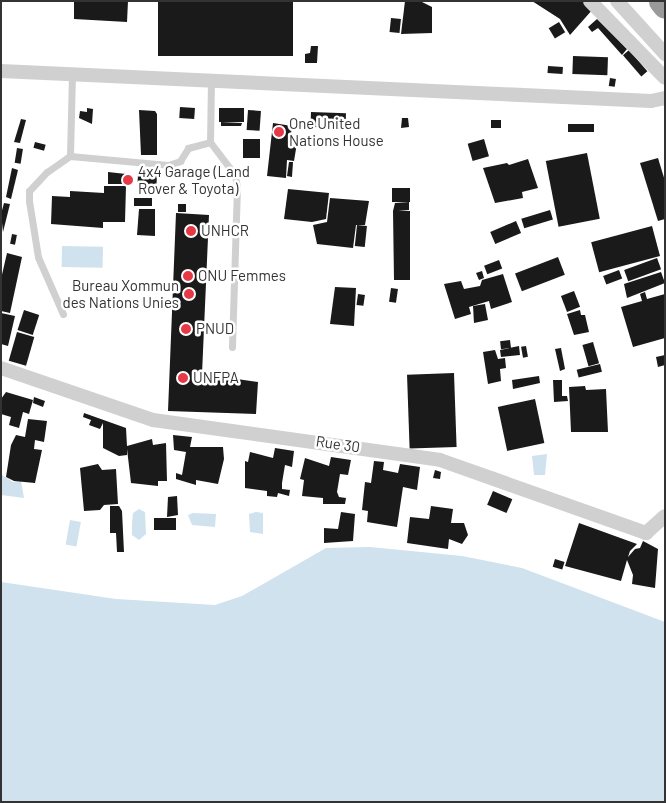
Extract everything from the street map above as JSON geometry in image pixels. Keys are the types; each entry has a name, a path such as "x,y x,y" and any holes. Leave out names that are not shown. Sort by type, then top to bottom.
{"highway":[{"path":"661,1 665,6"}],"street":[{"path":"590,1 665,78"},
{"path":"617,1 665,54"},
{"path":"1,71 642,100 665,98"},
{"name":"Rue 30","path":"1,368 153,420 440,460 646,533 665,516"}],"lane":[{"path":"70,156 72,74"},
{"path":"211,80 210,142 235,175 236,187 232,347"},
{"path":"62,314 38,257 29,190 47,172 70,156 168,165 180,161 188,148 210,142"}],"water":[{"path":"62,246 103,247 103,268 62,267"},
{"path":"547,454 545,475 534,475 532,456"},
{"path":"2,475 13,482 21,481 24,498 1,495"},
{"path":"139,509 145,512 146,534 139,540 132,535 132,523 133,513"},
{"path":"193,513 216,514 215,527 192,525 188,515"},
{"path":"263,513 263,534 250,532 249,514"},
{"path":"70,520 81,522 76,547 66,545"},
{"path":"370,547 462,556 522,568 665,622 665,802 1,802 1,582 116,599 215,605 242,596 326,548"}],"building":[{"path":"74,1 128,1 127,22 74,19"},
{"path":"158,1 293,1 293,56 158,56"},
{"path":"405,1 422,2 432,7 432,33 401,34"},
{"path":"532,1 587,1 593,9 570,35 560,19"},
{"path":"391,18 401,19 399,33 390,32"},
{"path":"597,19 627,49 622,55 598,28 592,32 588,27"},
{"path":"559,22 565,32 555,38 549,28"},
{"path":"311,46 318,46 317,63 305,63 305,54 310,53"},
{"path":"629,50 647,71 641,76 623,55"},
{"path":"573,56 608,57 607,75 572,74"},
{"path":"548,66 563,67 562,74 548,73"},
{"path":"610,78 616,79 615,87 609,86"},
{"path":"180,107 195,108 194,119 179,118"},
{"path":"87,108 93,109 92,124 79,118 80,111 87,112"},
{"path":"219,108 244,108 244,122 219,122"},
{"path":"139,110 155,111 157,114 157,155 141,155"},
{"path":"248,110 261,111 260,131 247,130"},
{"path":"311,112 346,113 345,128 310,127"},
{"path":"402,118 408,118 409,127 401,128"},
{"path":"21,119 26,120 20,143 14,142"},
{"path":"491,120 501,120 501,128 491,128"},
{"path":"221,122 242,123 241,126 221,126"},
{"path":"273,123 292,126 290,142 297,143 294,161 287,160 286,178 267,176"},
{"path":"568,124 594,124 594,132 568,132"},
{"path":"243,139 260,139 260,158 243,158"},
{"path":"484,139 489,156 473,161 468,144"},
{"path":"35,142 46,145 44,151 33,148"},
{"path":"17,148 23,149 21,164 15,163"},
{"path":"587,153 600,219 559,227 546,161"},
{"path":"658,158 665,181 665,219 658,221 640,163"},
{"path":"528,159 538,188 522,192 523,198 495,203 483,168 507,163 509,165"},
{"path":"289,162 293,162 292,177 287,176"},
{"path":"12,168 18,170 11,199 6,197"},
{"path":"108,172 126,174 126,184 108,184"},
{"path":"138,174 157,175 156,186 137,185"},
{"path":"104,186 126,186 125,222 103,222 103,228 51,224 52,196 70,197 70,191 104,193"},
{"path":"138,188 152,188 152,194 138,194"},
{"path":"392,188 410,188 410,202 392,202"},
{"path":"288,189 329,193 326,219 312,222 284,219"},
{"path":"134,198 152,198 152,206 134,206"},
{"path":"330,198 369,201 365,225 356,225 353,248 317,244 313,225 327,222"},
{"path":"409,202 409,210 398,211 410,211 410,280 394,280 393,211 395,203"},
{"path":"4,203 10,204 3,232 1,214"},
{"path":"178,204 186,204 186,212 178,212"},
{"path":"139,209 155,209 155,236 137,235"},
{"path":"550,210 553,220 524,228 521,219"},
{"name":"Bureau Xommun des Nations Unies","path":"176,213 209,215 202,374 258,382 256,414 168,411"},
{"path":"516,221 521,233 495,244 490,232"},
{"path":"357,225 367,226 365,247 355,246"},
{"path":"652,226 660,256 599,272 591,242"},
{"path":"12,234 17,235 15,245 10,244"},
{"path":"7,253 22,257 10,313 1,311 1,279"},
{"path":"558,257 565,275 522,291 515,273"},
{"path":"657,258 661,269 628,281 624,270"},
{"path":"499,260 502,268 487,274 484,266"},
{"path":"619,270 622,278 606,284 603,276"},
{"path":"482,271 484,278 479,280 476,273"},
{"path":"661,272 665,283 627,298 624,284"},
{"path":"503,274 512,302 491,309 489,301 469,307 471,314 455,319 444,284 461,281 464,289 480,286 482,280"},
{"path":"335,287 356,288 354,326 330,324"},
{"path":"391,288 398,289 396,303 389,302"},
{"path":"574,291 580,307 567,312 561,296"},
{"path":"645,292 647,299 665,294 665,338 633,347 621,307 642,301 640,294"},
{"path":"358,294 365,295 363,306 356,305"},
{"path":"485,304 488,320 474,323 473,306"},
{"path":"24,310 39,315 33,335 18,330"},
{"path":"580,310 581,315 585,315 589,332 574,335 567,314"},
{"path":"1,313 15,316 8,346 1,344"},
{"path":"17,332 34,337 26,366 9,361"},
{"path":"510,340 511,348 501,349 500,341"},
{"path":"593,342 599,363 588,366 582,345"},
{"path":"519,346 520,355 501,357 500,350"},
{"path":"526,346 528,357 523,358 521,347"},
{"path":"561,348 565,369 560,371 555,349"},
{"path":"495,350 498,359 505,358 506,368 500,369 501,381 488,384 483,352"},
{"path":"665,355 665,365 658,367 656,357"},
{"path":"600,364 602,372 579,378 577,370"},
{"path":"454,373 457,447 410,449 407,375"},
{"path":"539,376 540,383 513,389 512,380"},
{"path":"553,380 562,380 562,396 567,396 568,401 554,402"},
{"path":"585,386 586,390 606,389 608,432 571,432 569,387"},
{"path":"6,392 33,400 29,414 23,412 19,428 9,425 11,417 1,414 1,399"},
{"path":"34,397 45,401 43,407 33,403"},
{"path":"535,399 544,443 507,451 498,407"},
{"path":"84,413 126,428 127,446 152,439 153,445 166,443 167,481 158,481 158,486 131,483 127,449 127,455 119,456 103,448 103,423 100,429 89,425 91,420 83,417"},
{"path":"28,419 47,421 44,442 35,440 34,449 42,450 35,483 14,481 6,477 11,445 16,435 25,437"},
{"path":"173,435 192,437 190,447 223,447 224,459 218,484 196,480 196,485 176,479 176,473 182,475 186,452 174,450"},
{"path":"275,448 294,451 292,467 285,465 282,483 282,489 290,490 289,496 278,493 277,497 267,496 267,491 245,488 245,461 248,462 250,452 273,458"},
{"path":"331,457 351,460 348,475 340,474 337,492 339,497 346,498 345,504 323,504 323,498 302,496 304,480 300,479 305,458 329,466"},
{"path":"374,461 384,462 383,470 398,473 400,464 420,467 417,490 403,487 397,527 367,522 368,511 362,510 365,482 371,483"},
{"path":"98,464 102,470 116,469 118,504 104,505 100,510 84,511 80,468"},
{"path":"435,470 441,472 440,479 433,478"},
{"path":"493,491 512,499 506,513 487,505"},
{"path":"177,496 178,515 167,517 168,497"},
{"path":"110,506 119,506 122,511 124,552 117,552 116,533 110,533"},
{"path":"431,506 453,509 451,523 464,523 468,535 462,544 449,539 448,549 407,543 410,517 429,519"},
{"path":"341,512 355,514 353,541 324,543 324,528 338,529"},
{"path":"154,518 176,518 176,530 154,530"},
{"path":"579,523 637,544 630,551 628,557 635,549 640,548 643,541 658,549 655,588 632,584 633,575 627,560 621,581 565,566"},
{"path":"555,559 565,562 562,570 553,567"}],"place":[{"name":"One United Nations House","path":"279,132"},
{"name":"4x4 Garage (Land Rover & Toyota)","path":"128,180"},
{"name":"UNHCR","path":"191,231"},
{"name":"ONU Femmes","path":"188,276"},
{"name":"Bureau Xommun des Nations Unies","path":"189,294"},
{"name":"PNUD","path":"186,329"},
{"name":"UNFPA","path":"183,378"}]}
